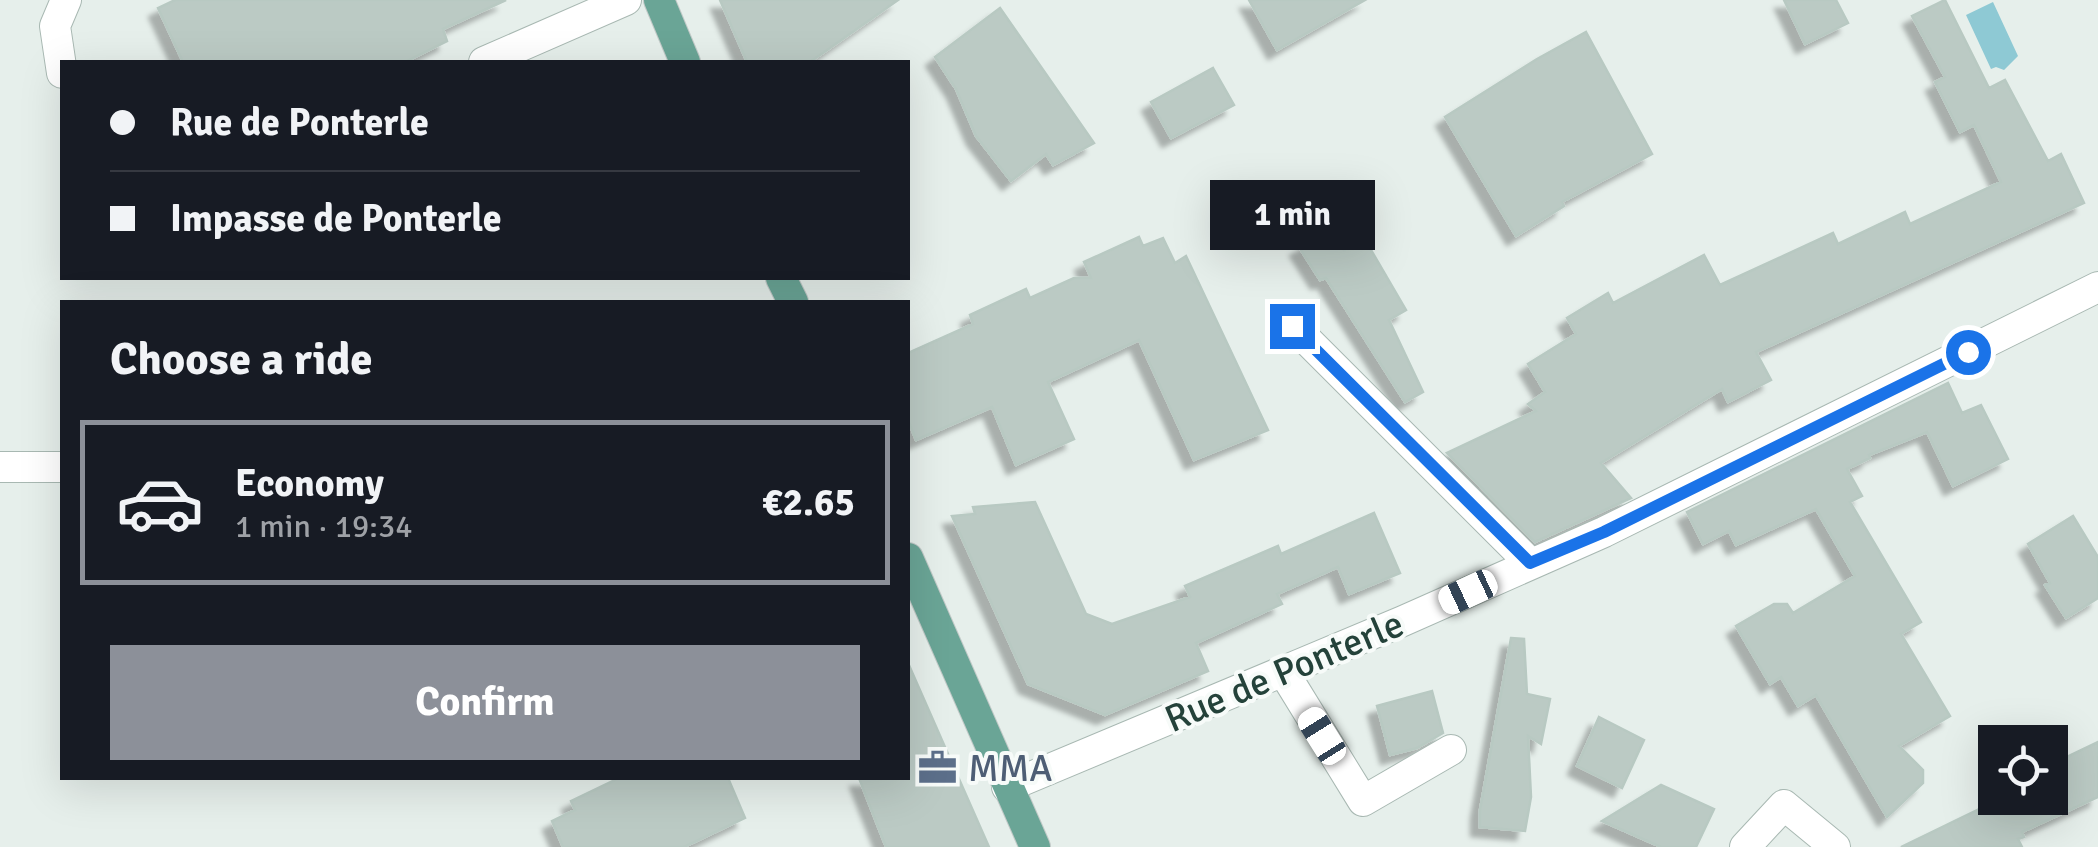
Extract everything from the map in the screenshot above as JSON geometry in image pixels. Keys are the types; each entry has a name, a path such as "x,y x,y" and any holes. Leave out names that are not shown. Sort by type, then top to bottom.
{"main road":[{"path":"658,0 685,60"},
{"path":"910,563 1034,847"}],"street":[{"path":"489,60 626,0"},
{"path":"61,13 62,60"},
{"name":"Rue de Ponterle","path":"1007,788 1604,532 2098,287"},
{"path":"1292,326 1530,563"},
{"path":"0,468 60,468"},
{"path":"1282,672 1363,801 1451,750"},
{"path":"1745,847 1784,804 1834,847"}],"water":[{"path":"1993,2 2018,56 2004,70 1991,69 1966,15"}],"building":[{"path":"175,0 506,0 443,29 447,41 409,60 182,60 158,8"},
{"path":"720,0 898,0 813,60 746,60"},
{"path":"1249,0 1365,0 1277,50"},
{"path":"1784,0 1836,0 1848,23 1805,44"},
{"path":"1945,0 1989,88 2005,80 2048,161 2061,154 2084,203 1756,352 1771,380 1728,402 1722,389 1601,463 1631,498 1535,542 1447,453 1536,411 1528,404 1545,392 1528,364 1576,334 1567,318 1608,293 1613,303 1704,255 1720,285 1833,233 1838,244 1905,212 1910,224 2001,182 1974,125 1960,132 1935,82 1945,77 1912,16"},
{"path":"1000,8 1094,143 1053,165 1046,154 1011,181 976,136 956,89 935,57"},
{"path":"1586,32 1652,154 1562,202 1564,206 1516,236 1445,117"},
{"path":"1213,68 1234,105 1171,138 1151,102"},
{"path":"1331,230 1344,250 1364,238 1406,310 1389,320 1423,392 1405,402 1326,278 1320,280 1299,247"},
{"path":"1139,237 1143,246 1163,238 1175,263 1186,256 1268,430 1194,460 1139,340 1048,382 1074,439 1016,465 992,407 916,440 910,425 910,352 973,324 970,315 1026,289 1030,298 1074,278 1091,278 1084,262"},
{"path":"1948,383 1962,413 1981,405 2008,459 1953,486 1927,432 1869,455 1870,458 1847,469 1862,496 1850,502 1921,622 1901,634 1950,716 1899,746 1923,770 1923,783 1887,817 1816,695 1798,706 1781,677 1770,684 1736,626 1774,604 1787,604 1793,613 1855,576 1816,509 1736,545 1729,531 1703,544 1687,512"},
{"path":"1035,502 1086,614 1112,624 1190,597 1185,586 1278,546 1281,554 1374,513 1400,573 1349,594 1338,567 1277,594 1282,604 1196,643 1208,671 1105,715 1028,684 952,516 975,514 973,507"},
{"path":"2073,516 2098,557 2098,598 2066,618 2045,585 2050,583 2028,544"},
{"path":"1511,638 1524,639 1527,694 1550,699 1541,744 1528,736 1531,797 1525,831 1480,827"},
{"path":"910,668 989,847 886,847 860,780 910,780"},
{"path":"1432,691 1443,733 1417,748 1390,755 1377,706"},
{"path":"1599,717 1644,740 1622,788 1577,766"},
{"path":"2098,742 2098,797 2068,811 2068,756"},
{"path":"615,780 729,780 745,818 684,847 563,847 552,821 575,810 571,801"},
{"path":"1661,785 1714,809 1696,847 1661,847 1602,821"},
{"path":"1978,810 1978,815 2059,815 2022,832 2024,837 2018,839 2022,847 1901,847"}],"place":[{"name":"MMA","path":"938,768"}],"route":[{"path":"1292,326 1530,563 1604,532 1968,352"}]}
